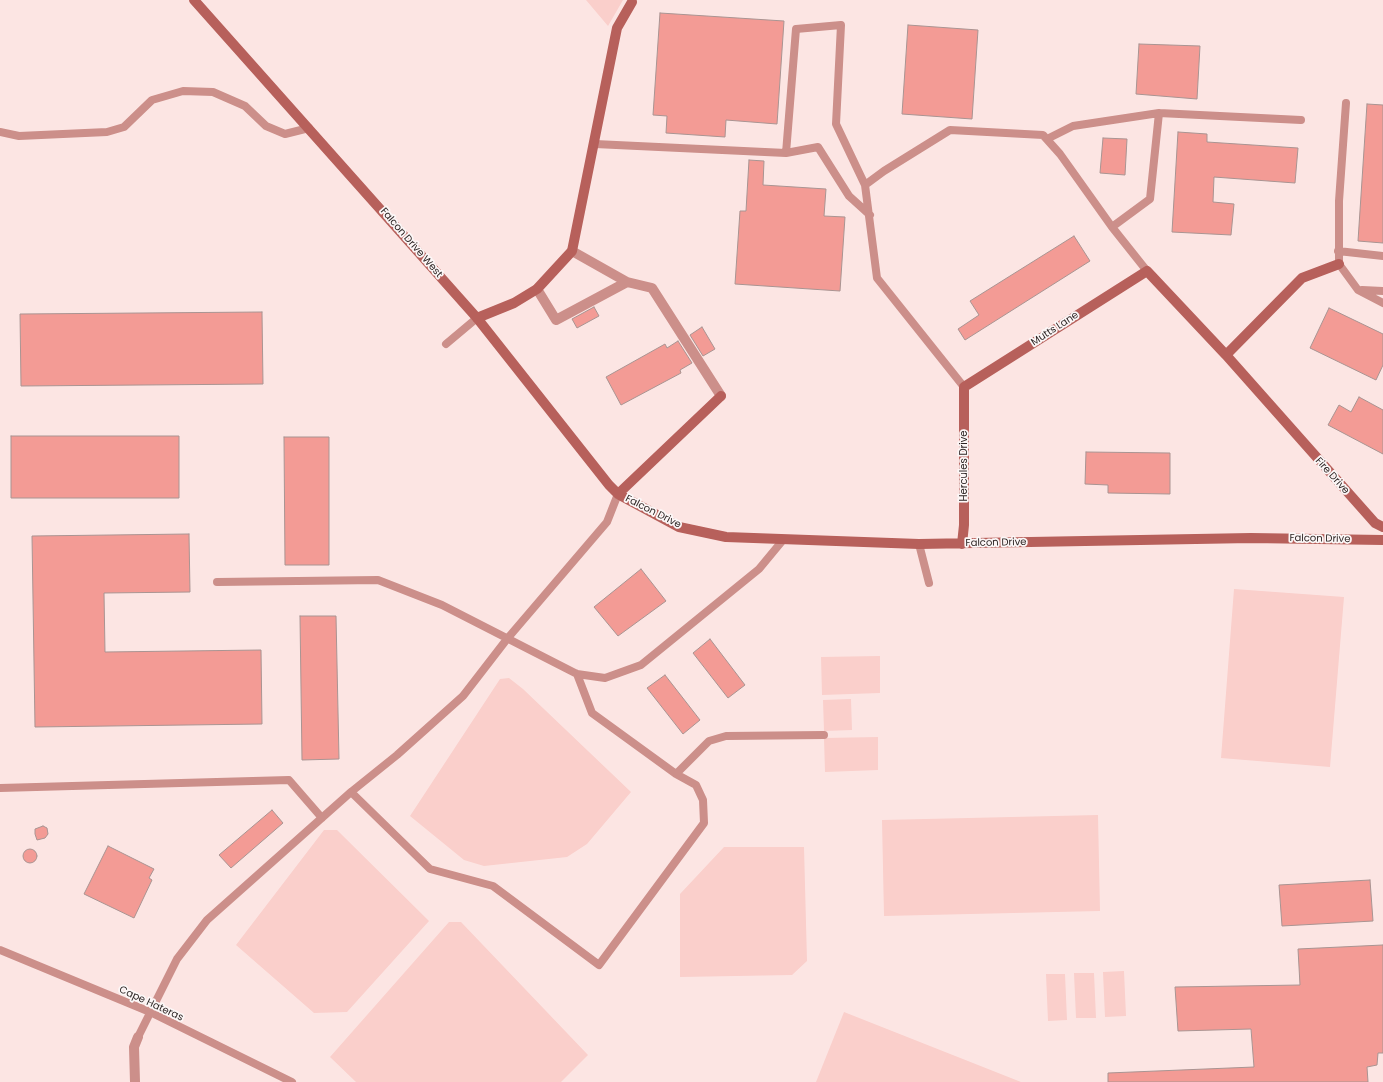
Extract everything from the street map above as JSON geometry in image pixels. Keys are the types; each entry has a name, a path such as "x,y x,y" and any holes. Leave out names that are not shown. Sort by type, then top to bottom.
{"street":[{"name":"Falcon Drive West","path":"194,0 477,318 609,485 618,494"},
{"path":"477,318 514,303 537,289 572,251 595,144 617,28 632,2"},
{"path":"572,251 627,282 652,288 721,396 618,494"},
{"path":"1226,355 1302,278 1339,264"},
{"name":"Mutts Lane","path":"964,387 1147,271"},
{"name":"Fire Drive","path":"1147,271 1226,355 1375,523 1383,527"},
{"path":"537,289 556,320 627,282"},
{"name":"Hercules Drive","path":"962,544 964,525 964,387"},
{"name":"Falcon Drive","path":"618,494 679,527 726,537 919,544 1252,538 1383,540"},
{"path":"134,1082 134,1047 138,1037"}],"lane":[{"path":"786,153 796,29 841,25 836,124 865,185 877,278 964,387"},
{"path":"0,132 19,136 107,132 124,127 152,100 183,91 212,92 245,106 266,126 286,134 309,128"},
{"path":"1346,103 1339,201 1339,264 1358,290 1383,303"},
{"path":"1112,227 1150,199 1159,113"},
{"path":"1047,140 1073,126 1159,113 1301,120"},
{"path":"865,185 884,171 950,130 1043,135 1060,154 1112,227 1147,271"},
{"path":"595,144 786,153 818,146 849,196 870,215"},
{"path":"1338,251 1383,256"},
{"path":"1358,290 1383,291"},
{"path":"446,344 477,318"},
{"path":"138,1037 177,959 207,920 351,792 397,756 463,696 507,639 607,522 618,494"},
{"path":"218,582 378,580 442,605 577,674 605,678 641,665 759,568 783,540"},
{"path":"919,544 929,583"},
{"path":"351,792 430,869 493,886 598,965 704,823 703,800 696,786 676,774 592,713 577,674"},
{"path":"676,774 709,741 726,736 824,735"},
{"path":"0,788 289,780 322,818"},
{"name":"Cape Hateras","path":"0,950 150,1012 292,1082"}],"shaded area":[{"path":"586,0 623,0 608,26"},
{"path":"1234,589 1344,597 1330,767 1221,758"},
{"path":"880,656 880,693 822,695 821,657"},
{"path":"509,678 523,689 631,792 587,844 567,857 484,866 464,860 410,816 500,679"},
{"path":"851,699 852,730 824,731 823,700"},
{"path":"878,737 878,770 825,772 824,738"},
{"path":"1098,815 1100,911 884,916 882,820"},
{"path":"324,830 337,830 429,921 347,1012 314,1013 236,945"},
{"path":"724,847 804,847 807,961 792,975 680,977 680,894"},
{"path":"449,922 461,922 588,1055 561,1082 356,1082 330,1057"},
{"path":"1124,971 1126,1016 1105,1017 1103,972"},
{"path":"1074,973 1094,973 1096,1018 1076,1018"},
{"path":"1046,974 1065,974 1067,1020 1048,1021"},
{"path":"844,1012 1021,1082 816,1082"}],"building":[{"path":"660,13 784,21 777,124 726,120 725,137 666,133 667,116 653,115"},
{"path":"908,25 978,30 972,119 902,114"},
{"path":"1139,44 1200,46 1197,99 1136,94"},
{"path":"1367,104 1383,105 1383,243 1358,241"},
{"path":"1178,132 1207,134 1207,142 1298,148 1295,183 1214,177 1213,202 1234,204 1231,235 1172,232"},
{"path":"1103,138 1127,139 1125,175 1100,173"},
{"path":"749,160 764,161 763,185 826,189 824,216 845,217 840,291 735,284 740,211 746,211"},
{"path":"1074,236 1090,261 965,340 958,329 979,315 970,301"},
{"path":"594,307 599,316 577,328 572,319"},
{"path":"1329,308 1383,334 1383,365 1376,380 1310,348"},
{"path":"262,312 263,384 21,386 20,314"},
{"path":"702,327 715,349 703,356 690,335"},
{"path":"678,341 692,363 680,370 681,373 621,405 606,377 665,344 667,348"},
{"path":"1359,397 1383,410 1383,454 1328,425 1339,405 1351,412"},
{"path":"11,436 179,436 179,498 11,498"},
{"path":"284,437 329,437 329,565 285,565"},
{"path":"1086,452 1170,453 1170,494 1108,493 1108,485 1085,484"},
{"path":"189,534 190,592 104,593 105,652 261,650 262,724 35,727 32,536"},
{"path":"641,569 666,601 618,636 594,607"},
{"path":"300,616 336,616 339,759 302,760"},
{"path":"710,639 745,685 728,698 693,653"},
{"path":"665,675 700,720 683,734 647,688"},
{"path":"272,810 283,823 231,868 219,855"},
{"path":"43,826 47,828 48,834 45,838 37,840 35,829"},
{"path":"108,846 154,869 149,878 152,880 134,918 84,894"},
{"path":"30,849 35,851 37,856 35,861 30,863 25,861 23,856 25,851"},
{"path":"1370,880 1373,921 1282,926 1279,885"},
{"path":"1383,945 1383,1053 1378,1053 1377,1065 1367,1067 1368,1082 1108,1082 1108,1073 1254,1067 1251,1029 1178,1031 1175,987 1300,985 1298,949"}]}
